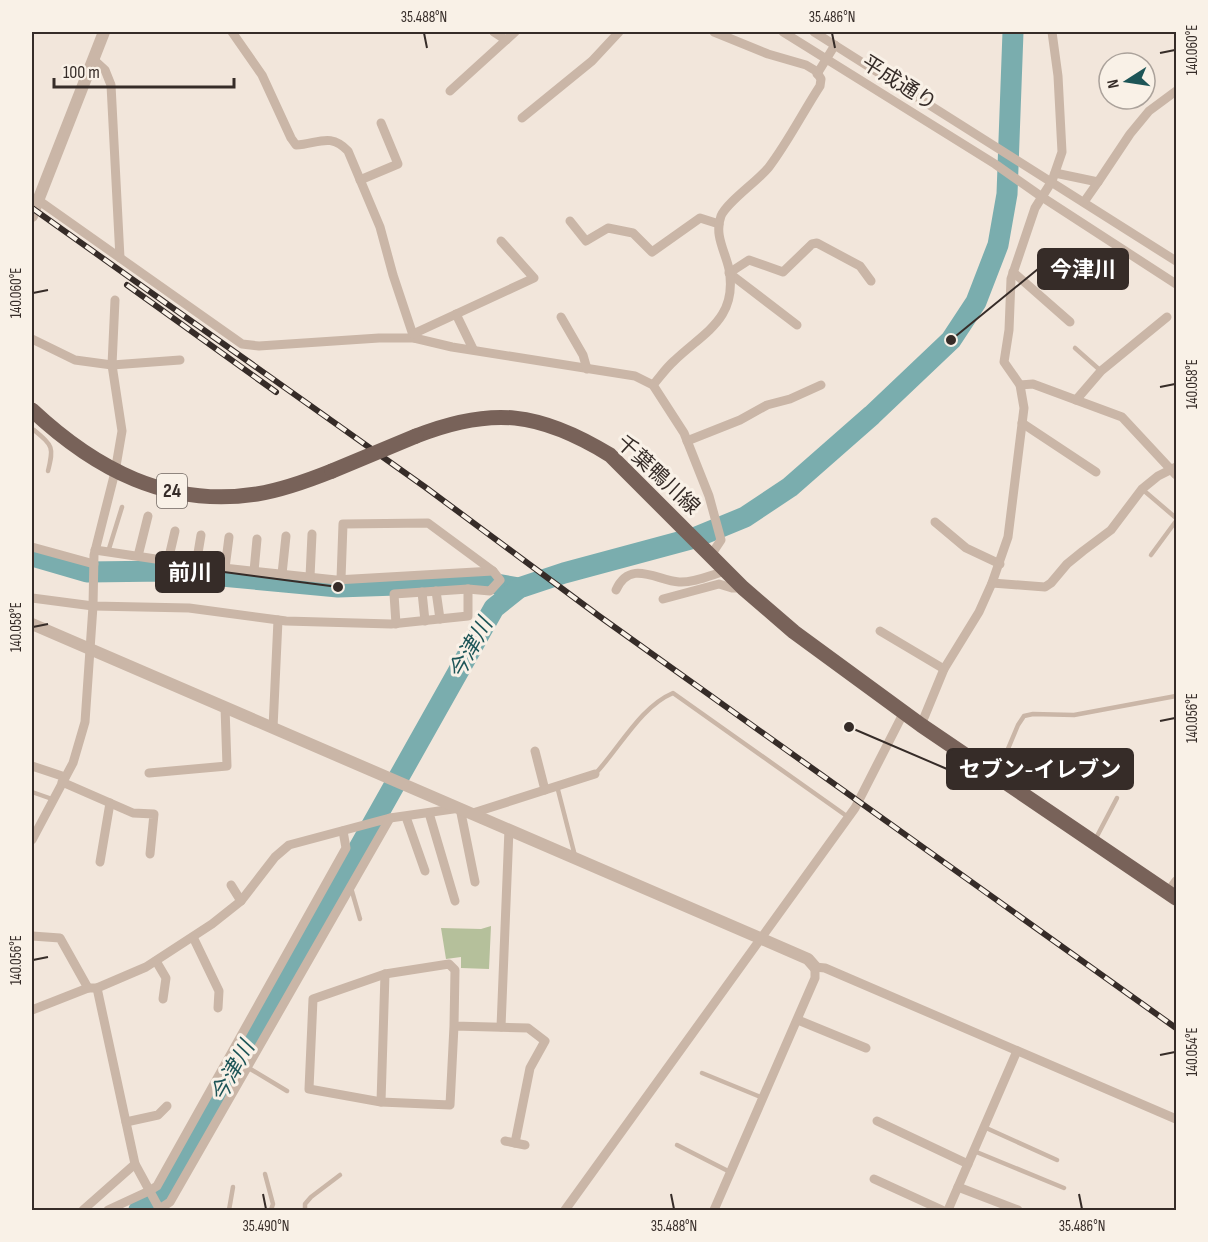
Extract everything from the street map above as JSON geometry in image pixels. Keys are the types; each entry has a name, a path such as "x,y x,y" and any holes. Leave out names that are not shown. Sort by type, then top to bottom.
{"main road":[{"name":"千葉鴨川線","path":"34,423 115,472 151,487 220,497 269,491 332,471 444,424 469,418 496,416 544,423 587,441 610,455 725,571 794,632 921,725 997,777 1093,842 1174,890"}],"street":[{"path":"32,216 104,32"},
{"path":"232,32 262,75 296,145 327,140 339,142 348,151 380,227 413,336"},
{"path":"494,32 506,40"},
{"path":"450,92 515,32"},
{"path":"522,118 592,61 619,32"},
{"path":"653,385 674,361 719,322 727,303 731,284 720,242 719,224 722,213 768,167 820,86 821,79 806,65 768,54 714,32"},
{"name":"平成通り","path":"783,32 995,164 1042,197"},
{"name":"平成通り","path":"814,32 996,148 1023,164 1053,177"},
{"path":"921,725 944,669 976,617 992,583 1008,537 1024,408 1020,385 1004,362 1009,330 1011,279 1035,208 1053,177 1062,152 1053,32"},
{"path":"817,74 835,45"},
{"path":"93,59 105,70 111,85 120,258"},
{"path":"1084,202 1130,134 1149,111 1176,92"},
{"path":"360,180 398,164 381,123"},
{"path":"1053,177 1098,182"},
{"path":"1053,177 1084,202 1176,261"},
{"path":"1042,197 1176,284"},
{"path":"38,200 242,344 259,346 413,336 473,349 635,376 653,385 687,441 715,517 721,540 711,555"},
{"path":"570,221 586,241 608,228 633,232 652,252 700,218 719,224"},
{"path":"413,336 534,278 501,242"},
{"path":"729,273 749,260 783,272 812,244 817,243 860,266 871,281"},
{"path":"1013,272 1070,322"},
{"path":"729,273 797,325"},
{"path":"32,840 73,763 85,722 95,550 115,472 122,431 112,365 115,300"},
{"path":"456,314 473,349"},
{"path":"561,317 584,355 587,369"},
{"path":"1076,400 1101,371 1167,317"},
{"path":"32,339 75,360 112,365 180,360"},
{"path":"992,583 1045,587 1067,564 1111,530 1142,489 1158,476 1174,471 1122,417 1033,384 1020,385"},
{"path":"687,441 740,420 767,405 790,399 821,385"},
{"path":"1022,423 1096,472"},
{"path":"138,556 148,516"},
{"path":"935,522 966,548 1000,564"},
{"path":"341,579 343,524 428,523 493,571 500,580 490,591 468,589 394,594 396,624"},
{"path":"168,561 175,531"},
{"path":"310,577 312,534"},
{"path":"196,565 201,535"},
{"path":"282,574 286,536"},
{"path":"225,568 229,537"},
{"path":"254,571 257,539"},
{"path":"32,547 74,561 94,564"},
{"path":"95,550 196,565 341,579 493,571"},
{"path":"616,590 626,576 641,572 681,582 725,571"},
{"path":"663,599 719,584 732,588 743,588"},
{"path":"32,598 93,606 189,608 278,620 396,624 468,616 468,589"},
{"path":"436,591 440,619"},
{"path":"422,592 425,621"},
{"path":"273,728 278,620"},
{"path":"32,624 808,959 815,967 815,978 714,1210"},
{"path":"880,631 944,669"},
{"path":"149,773 227,766 225,707"},
{"path":"565,1210 859,802 904,712"},
{"path":"535,751 544,790"},
{"path":"32,766 133,813 154,814 150,854"},
{"path":"473,813 594,774"},
{"path":"100,862 110,803"},
{"path":"32,1010 146,967 156,961 241,901 275,857 289,845 390,818 460,808"},
{"path":"460,808 476,882"},
{"path":"429,813 455,901"},
{"path":"406,817 425,872"},
{"path":"32,936 60,938 92,988 135,1164 159,1210 170,1202 390,818"},
{"path":"501,1028 509,830"},
{"path":"108,1210 157,1185 346,848 343,831"},
{"path":"231,885 241,901"},
{"path":"193,937 219,992 218,1008"},
{"path":"156,961 166,978 163,999"},
{"path":"449,964 455,970 450,1105 381,1102 309,1089 313,999 385,974 449,964"},
{"path":"815,967 825,968 1176,1119"},
{"path":"381,1102 385,974"},
{"path":"798,1020 866,1048"},
{"path":"454,1026 528,1028 545,1041 530,1068 520,1144 505,1141"},
{"path":"948,1210 1017,1051"},
{"path":"126,1122 158,1115 167,1106"},
{"path":"876,1121 968,1164"},
{"path":"83,1210 135,1164"},
{"path":"874,1179 942,1210"},
{"path":"958,1187 1018,1210"}],"lane":[{"path":"1075,348 1101,371"},
{"path":"34,423 51,444 52,453 48,471"},
{"path":"1142,489 1176,519 1151,555"},
{"path":"108,552 122,507"},
{"path":"594,774 627,733 663,697 673,693 848,817"},
{"path":"997,777 1018,725 1024,717 1033,714 1074,715 1176,696"},
{"path":"557,786 575,858"},
{"path":"32,792 52,799"},
{"path":"1093,842 1117,798"},
{"path":"351,888 360,919"},
{"path":"248,1067 287,1091"},
{"path":"702,1073 763,1098"},
{"path":"984,1126 1057,1160"},
{"path":"677,1145 730,1172"},
{"path":"974,1150 1064,1188"},
{"path":"265,1174 273,1204 271,1210"},
{"path":"305,1210 305,1204 310,1197 340,1175"},
{"path":"229,1210 233,1187"}],"green space":[{"path":"491,926 489,969 461,968 461,957 446,959 441,928 481,929"}],"waterway":[{"name":"今津川","path":"139,1210 161,1200 494,608 519,588 564,573 694,538 745,517 790,487 872,415 951,340 976,302 998,245 1007,194 1013,32"},
{"path":"32,556 87,572 167,571 338,587 485,582 519,588"}],"railway":[{"path":"32,208 425,487 599,616 1176,1028"},
{"path":"127,285 276,392"}],"place":[{"name":"今津川","path":"951,340"},
{"name":"前川","path":"338,587"},
{"name":"セブン-イレブン","path":"849,727"}]}
